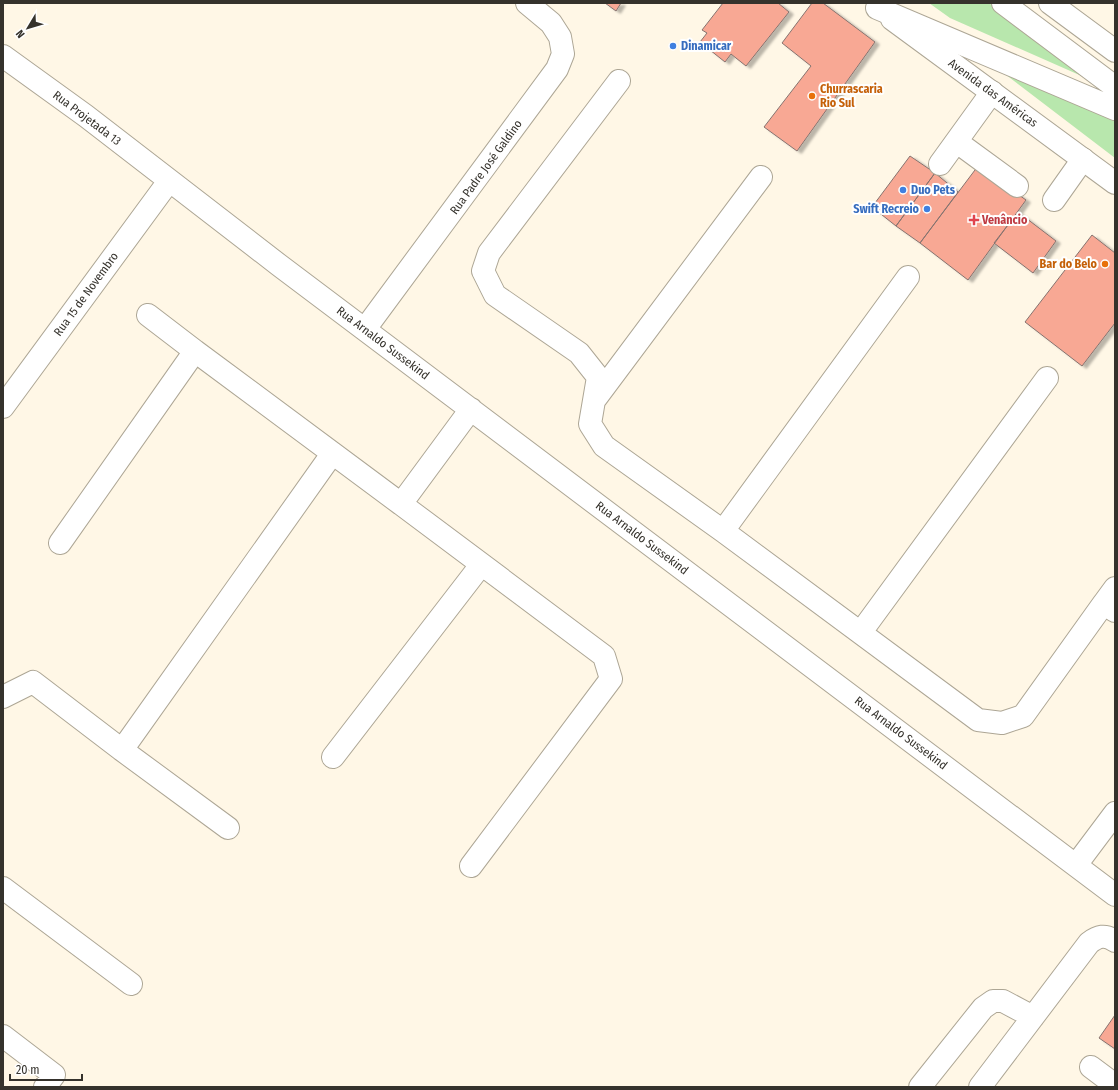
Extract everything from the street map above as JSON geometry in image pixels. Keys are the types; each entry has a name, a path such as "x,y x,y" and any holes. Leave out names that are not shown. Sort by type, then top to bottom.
{"main road":[{"name":"Rua Padre José Galdino","path":"365,329 557,69 563,54 560,37 551,23 527,3"},
{"path":"1003,3 1115,86"},
{"path":"1050,3 1115,51"},
{"path":"874,5 1115,109"},
{"name":"Avenida das Américas","path":"874,5 1115,183"},
{"name":"Rua Projetada 13","path":"3,56 86,116 169,181"},
{"path":"620,81 489,253 483,271 495,295 579,353 598,377 590,424 604,446 861,632 978,720 1002,723 1023,716 1111,600"},
{"path":"940,164 992,92"},
{"path":"957,142 1017,186"},
{"path":"1054,200 1083,159"},
{"path":"595,399 761,177"},
{"name":"Rua Arnaldo Sussekind","path":"169,181 1115,895"},
{"name":"Rua 15 de Novembro","path":"3,407 169,181"},
{"path":"723,531 908,277"},
{"path":"148,315 604,656 611,679 471,866"},
{"path":"60,543 195,351"},
{"path":"861,632 1047,378"},
{"path":"401,504 471,409"},
{"path":"122,750 332,454"},
{"path":"333,757 481,565"},
{"path":"3,696 33,682 228,828"},
{"path":"1076,865 1115,813"},
{"path":"3,888 131,984"},
{"path":"980,1087 1089,943 1096,937 1104,936 1115,941"},
{"path":"920,1087 983,1008 993,1001 1004,1001 1033,1017"},
{"path":"3,1036 54,1075 45,1087"},
{"path":"1091,1067 1115,1085"}],"green space":[{"path":"929,3 989,3 1093,81 950,18"},
{"path":"997,68 1115,120 1115,158"}],"building":[{"path":"605,3 621,3 616,11"},
{"path":"723,3 778,3 789,12 746,66 731,54 725,62 700,42 707,33 702,30"},
{"name":"Churrascaria Rio Sul","path":"812,3 823,3 875,42 797,151 764,127 811,66 782,43"},
{"name":"Duo Pets","path":"910,156 935,173 896,226 872,207"},
{"name":"Venâncio","path":"978,166 1026,200 968,280 920,243"},
{"name":"Swift Recreio","path":"935,173 958,192 920,243 896,226"},
{"path":"1018,212 1056,241 1033,273 994,243"},
{"path":"1092,235 1115,253 1115,323 1082,366 1025,322"},
{"path":"1115,1015 1115,1049 1099,1038"}],"place":[{"name":"Dinamicar","path":"673,46"},
{"name":"Churrascaria Rio Sul","path":"812,96"},
{"name":"Duo Pets","path":"903,190"},
{"name":"Swift Recreio","path":"927,209"},
{"name":"Venâncio","path":"974,220"},
{"name":"Bar do Belo","path":"1105,264"}]}
